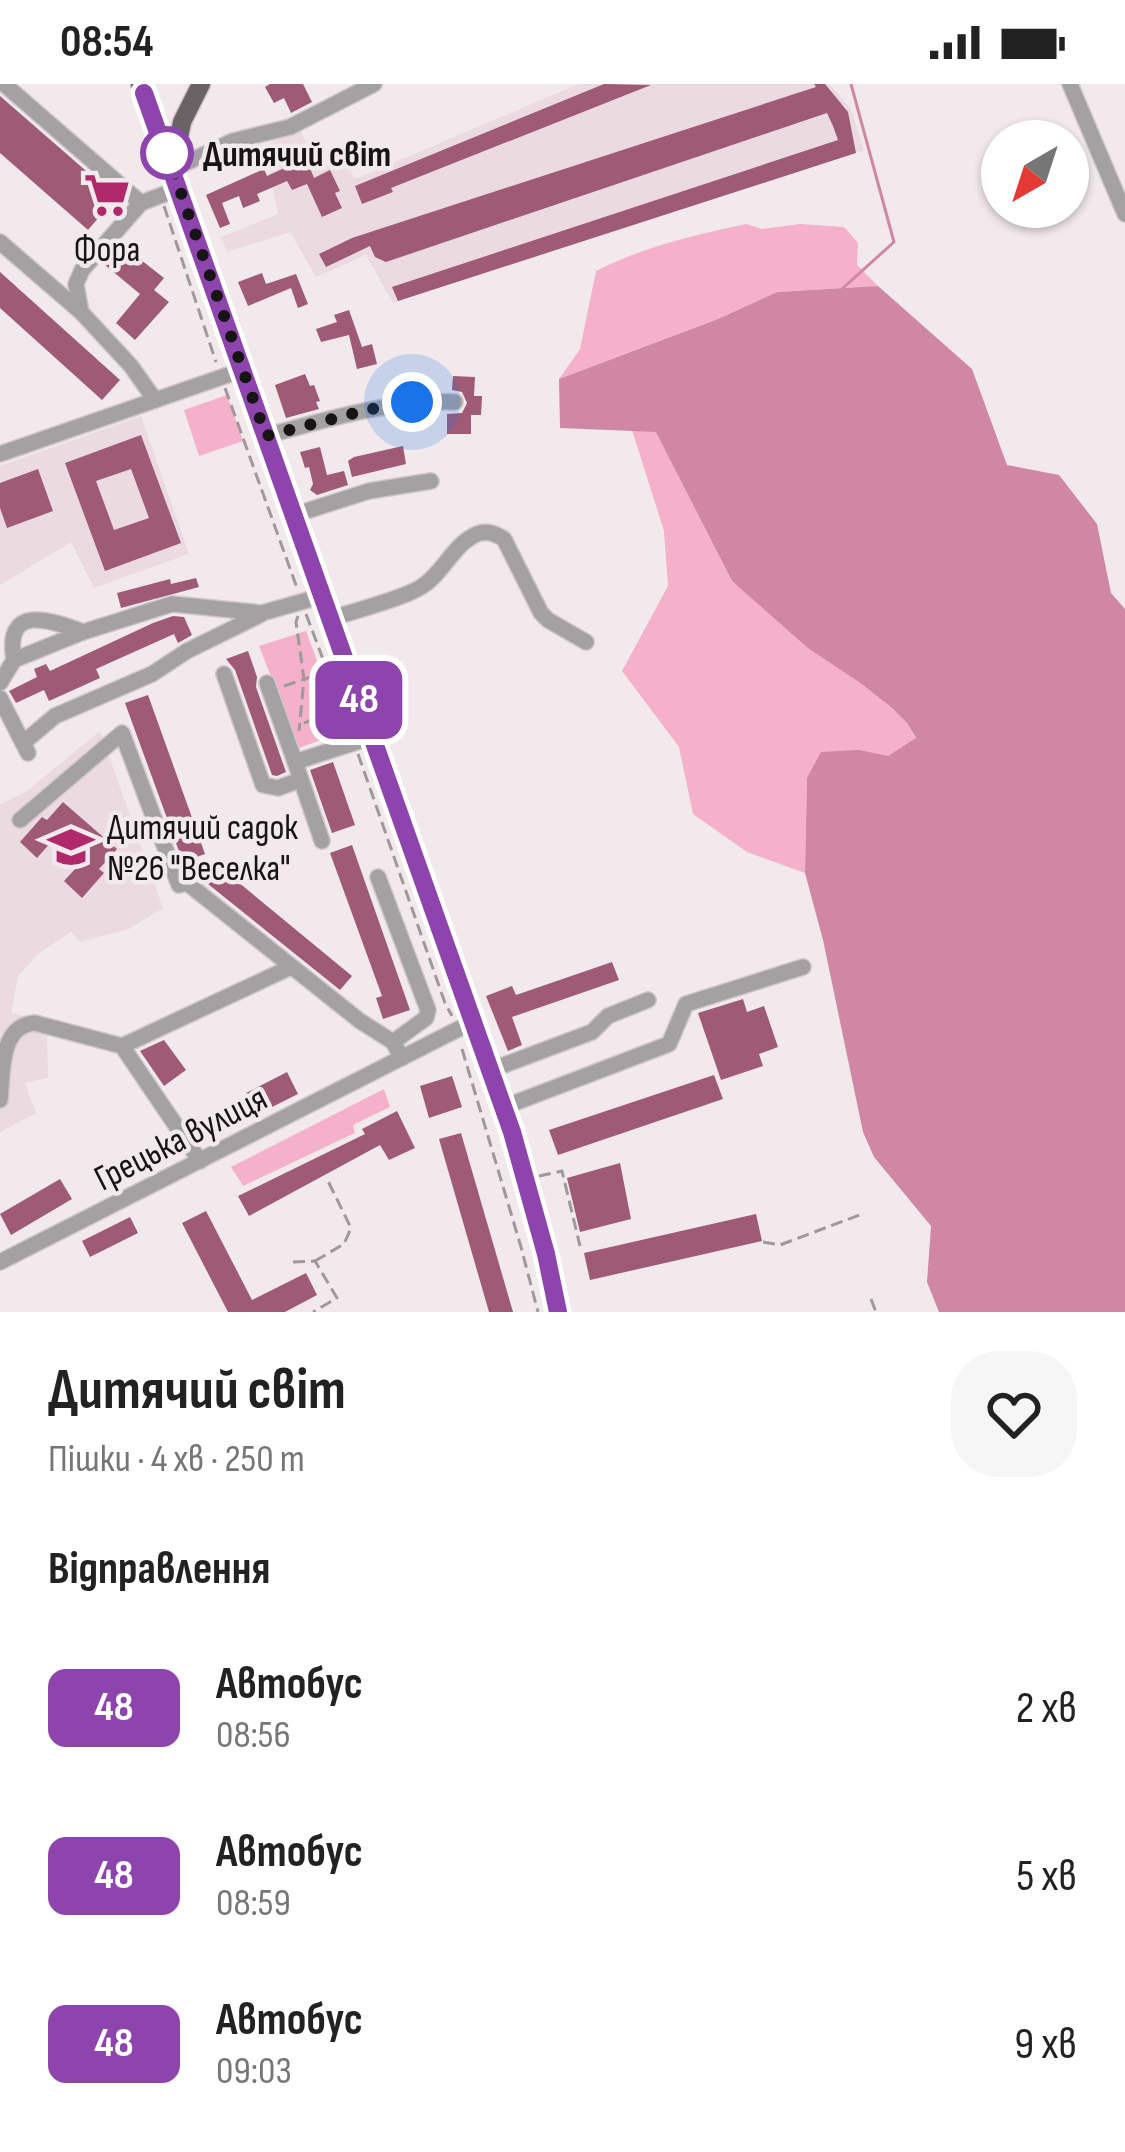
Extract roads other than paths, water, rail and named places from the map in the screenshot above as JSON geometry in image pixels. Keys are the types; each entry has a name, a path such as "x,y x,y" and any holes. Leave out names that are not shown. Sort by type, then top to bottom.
{"main road":[{"path":"177,178 182,122 198,90"},
{"path":"149,93 164,119 175,117 198,90"},
{"path":"149,93 294,514 312,600 330,619 363,740 504,1107 558,1312"}],"street":[{"path":"4,84 141,203"},
{"path":"81,312 76,284 82,270 141,203 161,196 177,178 233,140 290,127 374,84"},
{"path":"1070,84 1125,214"},
{"path":"0,242 81,312 155,400"},
{"path":"0,454 242,370"},
{"path":"266,436 371,409 454,402"},
{"path":"294,514 370,491 431,481"},
{"path":"330,619 421,587 456,550 485,532 504,539 541,614 586,642"},
{"path":"0,698 26,748 55,716 152,674 262,614 312,600"},
{"path":"0,683 14,660 82,632 172,604 262,614"},
{"path":"14,660 11,635 17,626 50,620 82,632"},
{"path":"224,674 262,785 278,788 300,780"},
{"path":"269,687 292,727 294,758 322,841"},
{"path":"20,820 122,733 179,885 187,883 393,1042"},
{"path":"294,758 363,740"},
{"path":"378,877 428,1010 426,1018 393,1042"},
{"path":"0,1100 5,1042 22,1024 35,1023 122,1046 291,967"},
{"path":"504,1107 669,1044 686,1004 803,967"},
{"path":"490,1070 592,1032 608,1016 648,1000"},
{"name":"Грецька вулиця","path":"0,1262 474,1021"},
{"path":"393,1042 395,1062"},
{"path":"122,1046 200,1161"}],"waterway":[{"path":"843,288 894,242 851,84"}],"place":[{"name":"Дитячий світ","path":"167,153"},
{"name":"Фора","path":"107,195"},
{"name":"Дитячий садок №26 \"Веселка\"","path":"71,847"}]}
